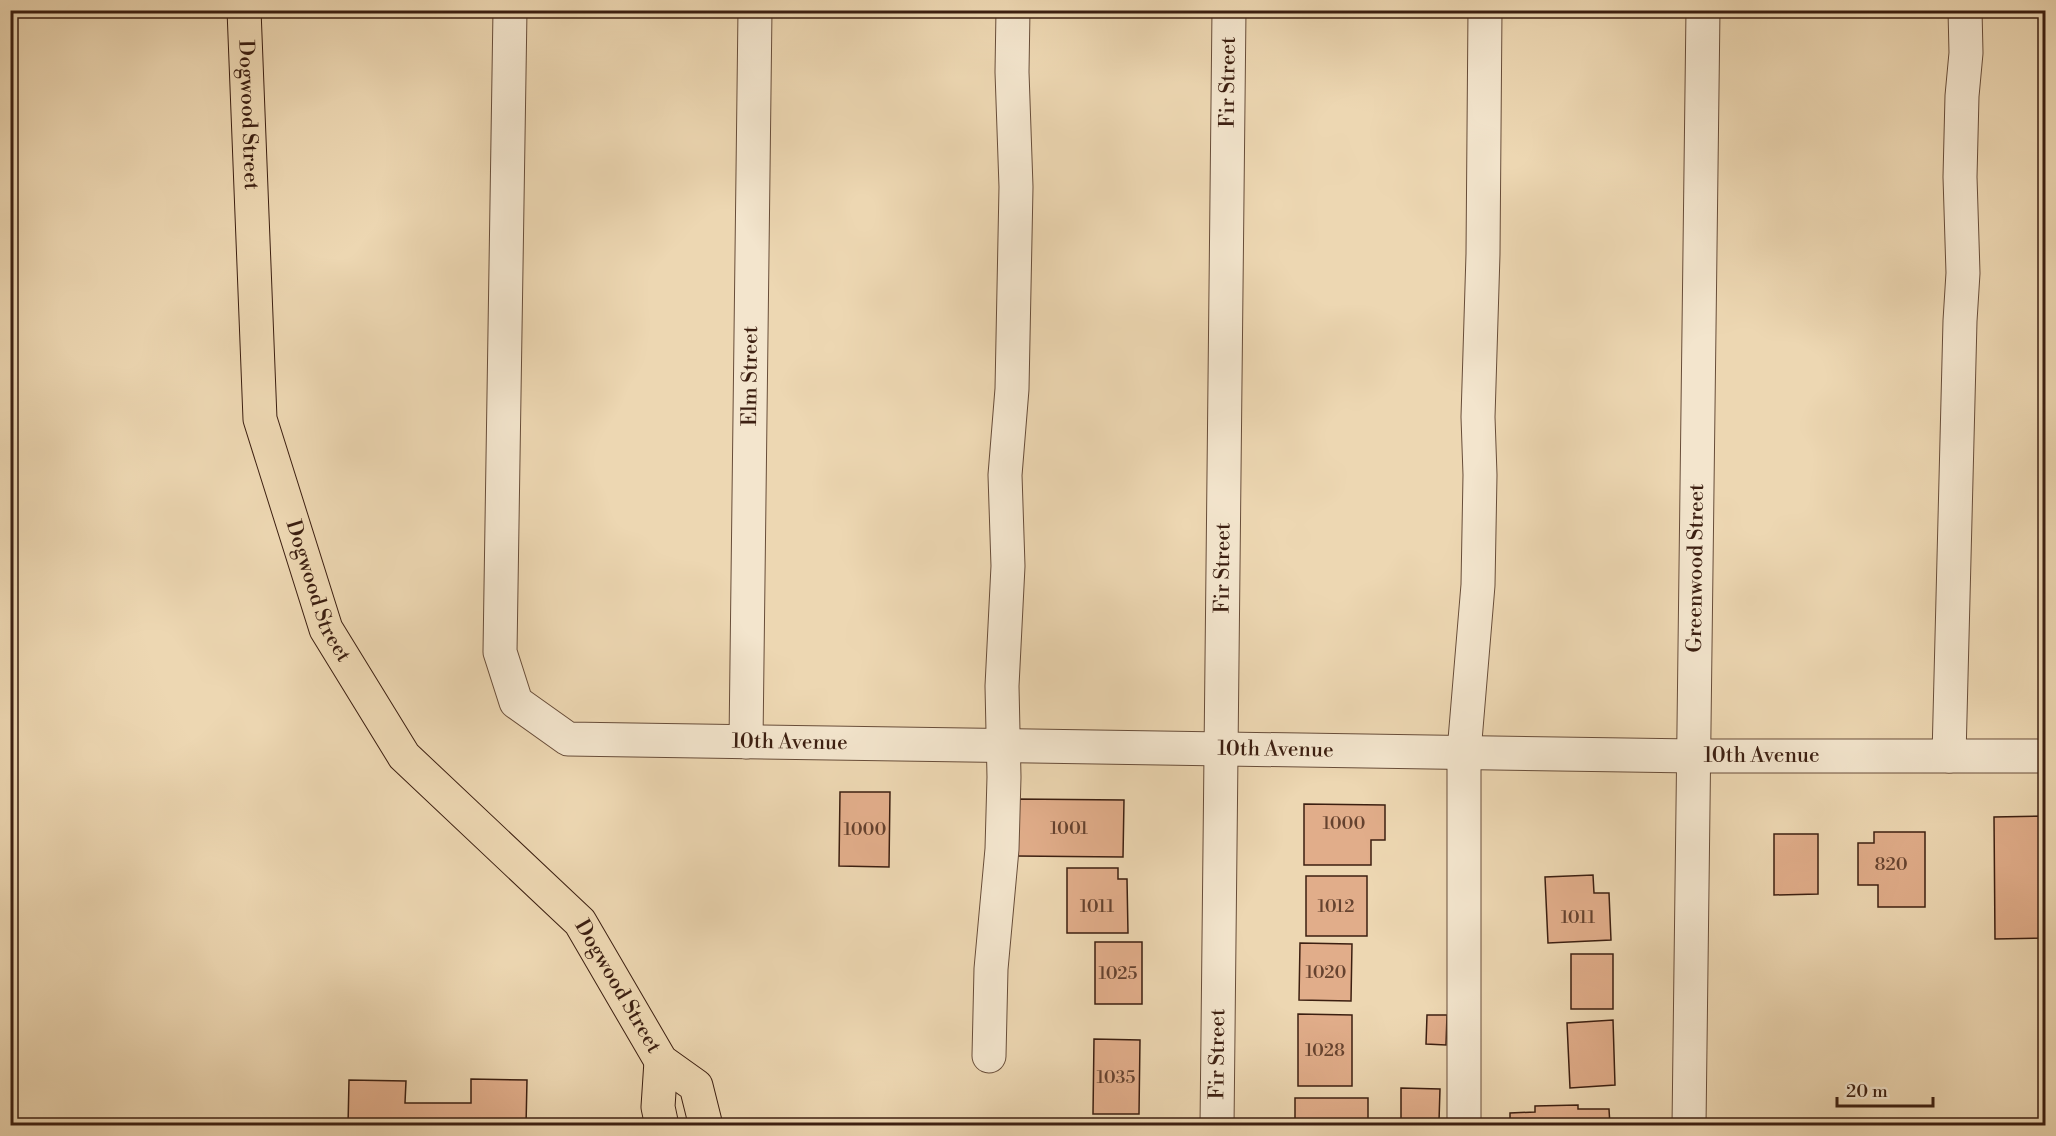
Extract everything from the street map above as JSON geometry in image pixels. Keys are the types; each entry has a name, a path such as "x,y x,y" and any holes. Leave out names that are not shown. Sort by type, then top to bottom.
{"main road":[{"name":"Dogwood Street","path":"244,10 260,419 326,629 404,756 580,922 661,1061 696,1086 706,1125"},
{"name":"Dogwood Street","path":"661,1061 658,1107 662,1125"}],"street":[{"name":"10th Avenue","path":"510,10 500,652 516,702 568,739 1694,756 2046,756"},
{"name":"Elm Street","path":"746,742 755,10"},
{"path":"989,1056 991,969 1002,849 1002,686 1008,566 1005,475 1012,388 1016,199 1012,72 1013,10"},
{"name":"Fir Street","path":"1217,1125 1229,10"},
{"path":"1464,1125 1464,752 1478,585 1480,475 1478,417 1483,254 1485,10"},
{"name":"Greenwood Street","path":"1689,1125 1703,10"},
{"path":"1949,756 1963,273 1960,177 1962,96 1966,53 1965,10"}],"building":[{"path":"840,792 890,792 889,867 839,866"},
{"path":"1016,799 1124,800 1123,857 1015,856"},
{"path":"1304,804 1385,805 1385,840 1371,840 1371,865 1304,865"},
{"path":"2046,816 2046,938 1995,939 1994,817"},
{"path":"1874,832 1925,832 1925,907 1878,907 1878,885 1858,885 1858,843 1874,843"},
{"path":"1774,834 1818,834 1818,894 1774,895"},
{"path":"1067,868 1118,868 1118,879 1127,879 1128,933 1067,933"},
{"path":"1593,875 1594,893 1609,893 1611,940 1548,943 1545,877"},
{"path":"1306,876 1367,876 1367,936 1306,936"},
{"path":"1095,942 1142,942 1142,1004 1095,1004"},
{"path":"1300,943 1352,944 1351,1001 1299,1000"},
{"path":"1571,954 1613,954 1613,1009 1571,1009"},
{"path":"1298,1014 1352,1015 1352,1086 1298,1086"},
{"path":"1427,1015 1447,1015 1446,1045 1426,1044"},
{"path":"1613,1020 1615,1085 1570,1088 1567,1023"},
{"path":"1094,1039 1140,1040 1139,1114 1093,1114"},
{"path":"471,1079 527,1080 526,1126 348,1126 349,1080 406,1081 405,1103 471,1103"},
{"path":"1401,1088 1440,1089 1439,1121 1401,1121"},
{"path":"1295,1098 1368,1098 1368,1126 1295,1126"},
{"path":"1578,1105 1578,1109 1609,1109 1610,1126 1510,1126 1510,1113 1535,1112 1535,1106"}]}
